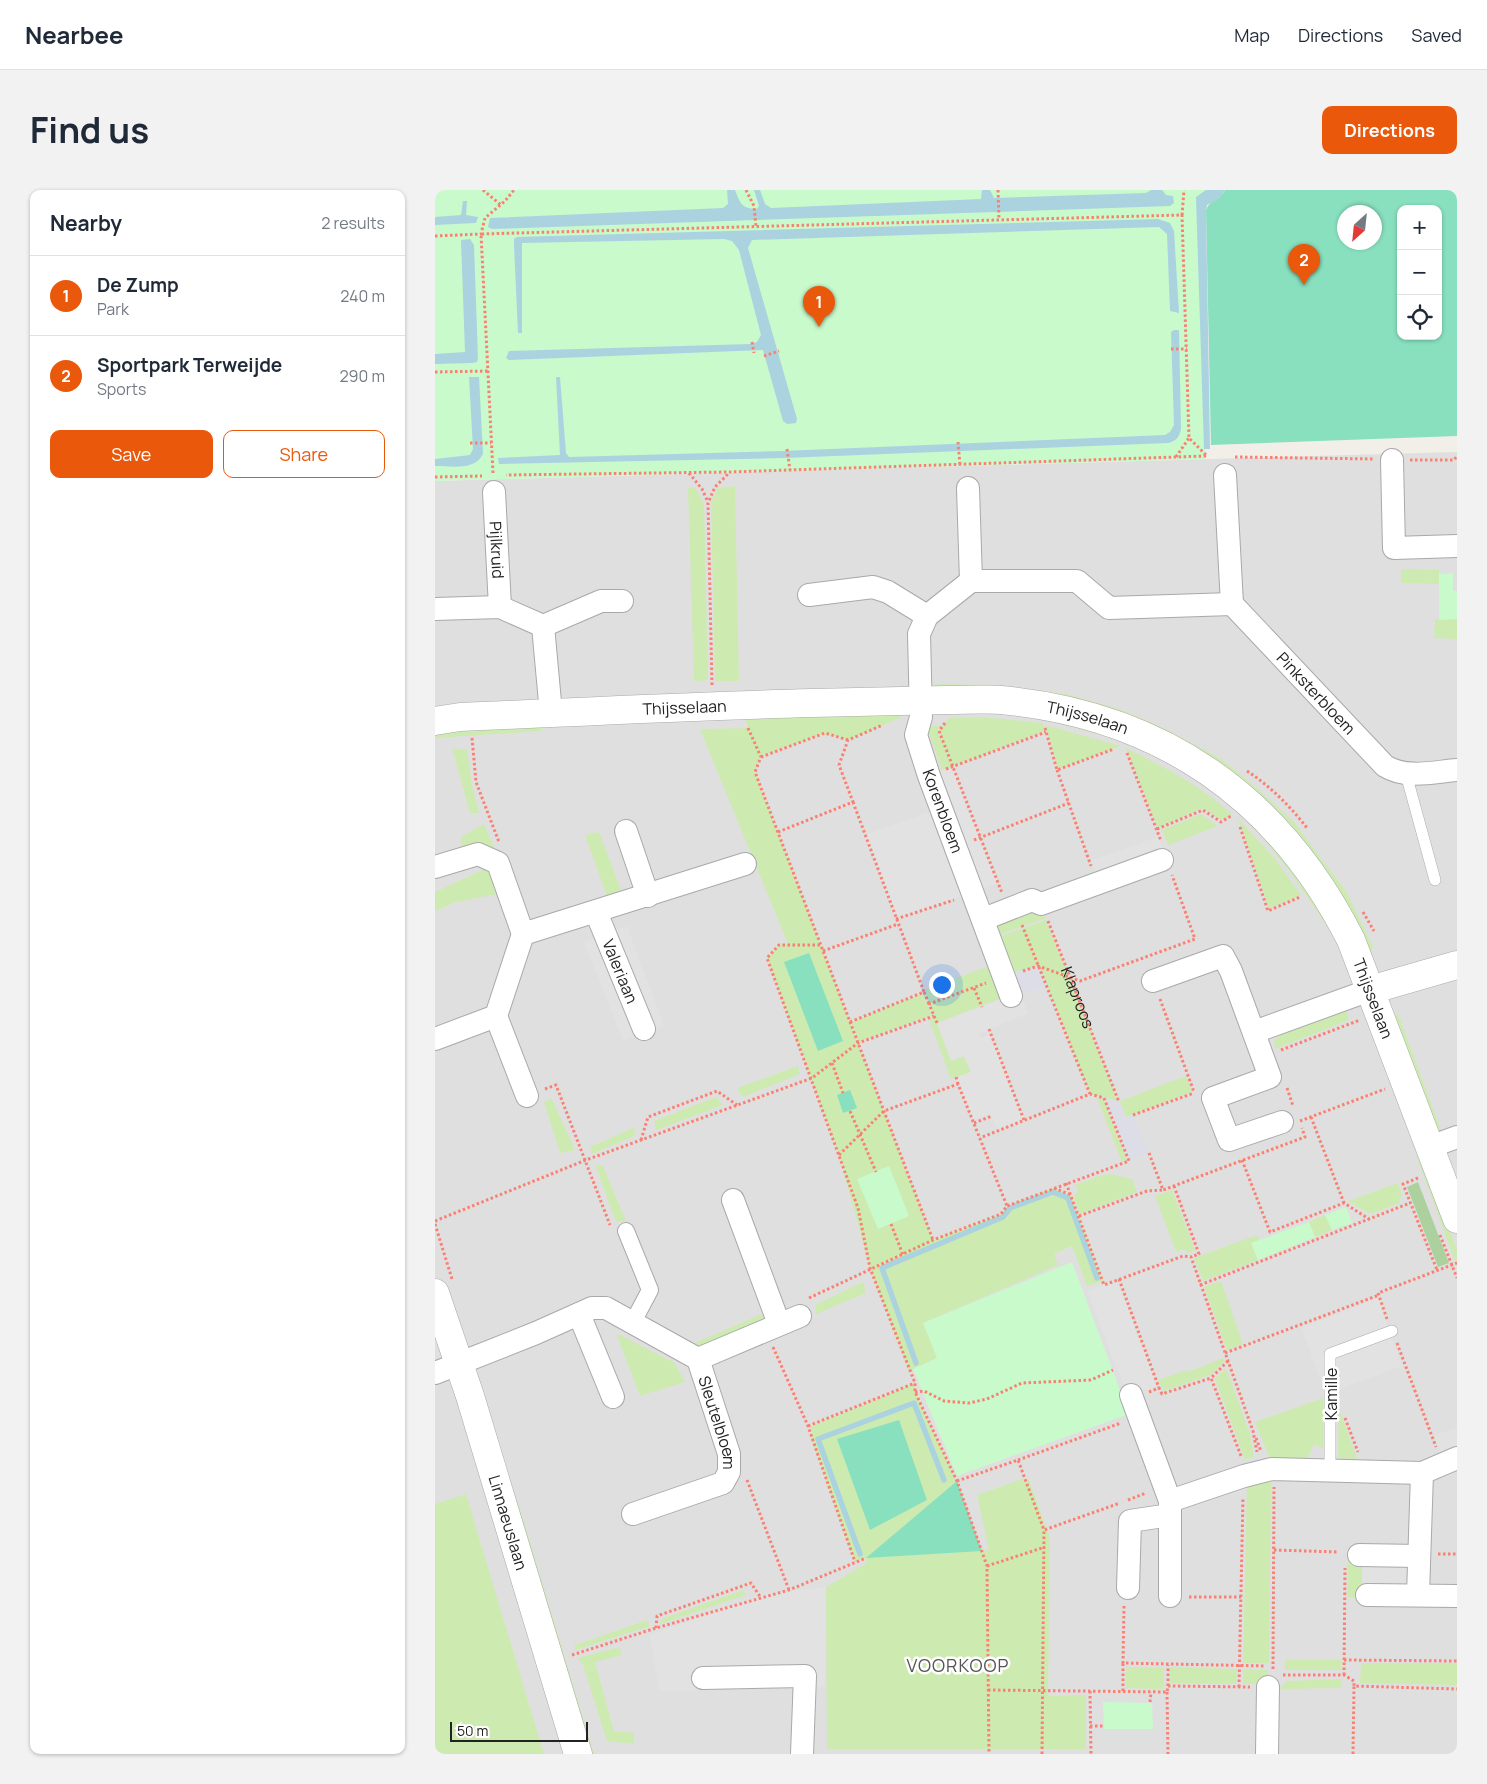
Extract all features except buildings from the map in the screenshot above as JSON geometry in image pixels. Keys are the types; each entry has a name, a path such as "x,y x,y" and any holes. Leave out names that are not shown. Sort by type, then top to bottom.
{"street":[{"path":"1392,460 1394,548 1457,546"},
{"path":"914,712 919,634 927,616 971,581 1077,581 1109,608 1232,604 1223,463"},
{"path":"964,479 971,581"},
{"name":"Pijlkruid","path":"493,483 501,607"},
{"path":"809,595 873,587 888,592 927,616"},
{"path":"435,609 501,607 543,626 601,601 622,601"},
{"name":"Pinksterbloem","path":"1232,604 1385,766 1393,771 1406,774 1457,770"},
{"path":"543,626 551,713"},
{"name":"Thijsselaan","path":"435,721 460,717 713,706 914,712 997,700 1078,712 1160,742 1211,772 1277,829 1306,864 1333,904 1351,940 1361,992 1430,1147 1448,1225"},
{"name":"Korenbloem","path":"914,712 917,735 929,776 1008,986"},
{"path":"626,831 648,896"},
{"path":"435,868 479,854 498,864 523,934 496,1016 527,1096"},
{"path":"984,919 1031,900 1041,904 1165,859"},
{"path":"523,934 745,864"},
{"name":"Valeriaan","path":"596,912 644,1030"},
{"path":"1153,981 1223,956 1270,1077 1203,1095 1229,1140 1290,1122"},
{"path":"1254,1032 1361,992 1457,965"},
{"path":"435,1039 496,1016"},
{"path":"1430,1147 1457,1137"},
{"path":"733,1200 773,1327"},
{"path":"626,1231 649,1290 633,1322"},
{"name":"Linnaeuslaan","path":"435,1293 460,1363 578,1754"},
{"name":"Sleutelbloem","path":"435,1373 592,1308 606,1308 698,1359 729,1454 729,1472 723,1483 633,1514"},
{"path":"579,1314 613,1398"},
{"name":"Sleutelbloem","path":"698,1359 800,1316"},
{"path":"1134,1403 1168,1500 1170,1596"},
{"path":"1128,1588 1130,1522 1168,1500 1259,1472 1331,1470 1422,1473 1450,1461"},
{"path":"1418,1595 1422,1473"},
{"path":"1352,1554 1419,1556"},
{"path":"1367,1595 1457,1596"},
{"path":"703,1678 805,1676 802,1754"},
{"path":"1267,1754 1271,1676"}],"lane":[{"path":"1406,774 1435,880"},
{"name":"Kamille","path":"1331,1470 1330,1354 1392,1331"}],"path":[{"path":"483,190 501,205"},
{"path":"493,483 481,234 485,218 501,205 514,190"},
{"path":"746,190 754,206 756,227"},
{"path":"998,190 999,219"},
{"path":"1177,457 1189,438 1182,214 1184,190"},
{"path":"435,236 1182,214"},
{"path":"753,342 754,353"},
{"path":"1171,350 1187,349"},
{"path":"765,356 779,351"},
{"path":"435,372 488,370"},
{"path":"1189,438 1207,456 1223,463 1454,460 1457,456"},
{"path":"958,442 960,464 964,479"},
{"path":"469,443 491,443"},
{"path":"787,449 790,470"},
{"path":"435,477 493,483 689,473 1207,456"},
{"path":"708,503 715,487 729,472"},
{"path":"689,473 702,489 708,503 712,686"},
{"name":"Thijsselaan","path":"702,687 722,686"},
{"path":"761,756 825,733 848,740 914,712"},
{"name":"Korenbloem","path":"914,712 949,716 939,731 980,837 1038,966 1090,1094"},
{"path":"747,722 761,756 755,772 933,1240"},
{"name":"Thijsselaan","path":"1052,725 1043,722 1057,770 1116,749"},
{"name":"Thijsselaan","path":"739,728 758,727"},
{"name":"Thijsselaan","path":"929,776 1046,732"},
{"path":"472,737 476,782 503,854 498,864"},
{"path":"463,738 481,737"},
{"path":"848,740 839,765 937,1023"},
{"name":"Thijsselaan","path":"1132,750 1124,746 1157,829 1165,859 1195,940 1144,958"},
{"path":"1245,769 1296,814 1308,830"},
{"path":"1057,770 1098,883"},
{"path":"778,832 853,802"},
{"path":"969,841 1069,803"},
{"path":"1157,829 1203,810 1221,822 1235,814 1229,808"},
{"path":"1238,822 1268,910 1303,896 1298,888"},
{"path":"896,919 958,898"},
{"name":"Klaproos","path":"1041,904 1119,1102"},
{"name":"Thijsselaan","path":"1362,910 1375,933"},
{"path":"823,950 898,924"},
{"path":"820,945 779,945 767,958 858,1208 870,1268 915,1382 915,1392 957,1481 987,1566 989,1754"},
{"path":"929,1004 974,988 1008,986 1038,966 1080,981 1144,958 1203,1095 1133,1115"},
{"path":"974,988 982,1007"},
{"path":"850,1022 924,992"},
{"name":"Thijsselaan","path":"1361,992 1363,1029"},
{"path":"435,1220 585,1160 812,1078 858,1043 934,1016"},
{"path":"989,1029 1024,1120"},
{"path":"832,1063 843,1093"},
{"path":"956,1077 1007,1206"},
{"path":"1290,1122 1311,1117 1386,1089 1382,1081"},
{"path":"839,1155 884,1111 958,1084"},
{"path":"527,1096 556,1085 614,1237 626,1231"},
{"path":"641,1140 649,1117 717,1090 737,1105"},
{"path":"800,1316 808,1298 870,1268 933,1240 1001,1214 1007,1206 1129,1161 1104,1098 1090,1094 980,1138"},
{"path":"849,1110 876,1172"},
{"path":"974,1123 992,1116"},
{"path":"1311,1117 1344,1203 1369,1219"},
{"path":"1242,1160 1270,1232 1344,1203"},
{"path":"1415,1170 1422,1188"},
{"path":"1418,1178 1403,1184 1437,1270"},
{"path":"1066,1183 1104,1285 1183,1256 1191,1257 1199,1254 1174,1186"},
{"path":"1053,1188 1071,1195"},
{"path":"1079,1216 1147,1191 1163,1190"},
{"path":"1200,1284 1410,1203"},
{"path":"891,1224 903,1254"},
{"path":"1448,1225 1452,1265 1457,1278"},
{"path":"1191,1257 1253,1431 1274,1550 1272,1550 1271,1676"},
{"path":"1225,1353 1379,1295 1378,1293 1457,1263"},
{"path":"1119,1279 1162,1394 1211,1378 1228,1361"},
{"path":"1379,1295 1392,1331 1450,1461"},
{"path":"773,1327 855,1562"},
{"path":"915,1392 924,1391 945,1401 969,1403 987,1399 1022,1383 1091,1380 1113,1370"},
{"path":"1211,1378 1242,1459 1259,1472"},
{"path":"808,1426 915,1382"},
{"path":"957,1481 1018,1460 1134,1403 1159,1388"},
{"path":"1345,1415 1365,1471"},
{"path":"729,1454 741,1463 789,1590"},
{"path":"1018,1460 1044,1530 1042,1754"},
{"path":"1239,1687 1259,1472"},
{"path":"1044,1530 1168,1500"},
{"path":"987,1566 1045,1547"},
{"path":"1274,1550 1352,1554 1344,1675"},
{"path":"571,1656 656,1628 789,1590 866,1558"},
{"path":"656,1628 657,1616 751,1584 761,1598"},
{"path":"1123,1691 1124,1596 1128,1588"},
{"path":"1344,1660 1457,1661"},
{"path":"1123,1663 1240,1666 1271,1676"},
{"path":"1168,1664 1168,1754"},
{"path":"1167,1686 1239,1687 1271,1676 1344,1675 1354,1682 1353,1754"},
{"path":"1354,1686 1457,1689"},
{"path":"988,1690 1167,1692"},
{"path":"1090,1691 1091,1754"},
{"path":"1151,1692 1151,1702"},
{"path":"1090,1726 1104,1726"}],"shaded area":[{"path":"1457,452 1457,1754 435,1754 435,481"},
{"path":"953,767 998,883 973,892 929,776"},
{"path":"934,810 967,895 896,919 865,835"},
{"path":"1158,837 1166,858 1098,882 1090,861"},
{"path":"627,926 664,1026 623,1041 584,942"},
{"path":"1038,966 1046,986 1025,994 1012,974"},
{"path":"1020,992 1028,1013 979,1034 981,1038 991,1034 1024,1120 998,1130 990,1113 973,1120 956,1077 971,1072 964,1056 951,1061 937,1023"},
{"path":"1104,1098 1119,1102 1126,1118 1133,1115 1149,1153 1129,1161"},
{"path":"1118,1283 1158,1386 1127,1395 1087,1291 1104,1285"},
{"path":"1378,1298 1402,1366 1326,1394 1301,1328"},
{"path":"1457,1427 1457,1458 1446,1463 1433,1436"},
{"path":"1408,1563 1407,1589 1362,1590 1362,1565"},
{"path":"826,1587 825,1687 659,1691 650,1635 763,1594"}],"green space":[{"path":"435,190 1217,190 1202,207 1205,459 435,481"},
{"path":"1225,190 1457,190 1457,436 1211,445 1206,210 1210,204 1221,196"},
{"path":"735,486 739,681 715,681 711,502 718,488"},
{"path":"695,487 704,504 708,680 694,681 688,488"},
{"path":"1401,569 1439,570 1439,584 1401,583"},
{"path":"1453,573 1453,591 1457,591 1457,619 1439,620 1439,574"},
{"path":"1435,619 1457,619 1457,639 1434,638"},
{"path":"935,684 998,685 1067,694 1122,710 1166,729 1221,759 1294,822 1347,893 1374,949 1368,951 1314,861 1137,727 935,691"},
{"path":"899,713 900,718 848,740 825,733 761,756 755,772 933,1240 1001,1214 1007,1206 1053,1188 1071,1195 1103,1281 1087,1286 1072,1246 1054,1254 1058,1265 923,1323 937,1358 909,1371 870,1268 839,1155 767,958 779,945 788,944 700,729 748,728 745,717"},
{"path":"982,717 1043,723 1045,731 953,766 939,731 949,718"},
{"path":"1046,720 1122,737 1228,796 1306,879 1338,944 1287,868 1242,816 1215,793 1178,769 1127,744"},
{"path":"543,722 541,731 435,738 435,730"},
{"path":"943,725 938,731 952,767 942,770 930,736 929,726"},
{"path":"1045,725 1121,746 1058,769"},
{"path":"452,748 467,750 472,785 479,813 470,813"},
{"path":"1126,748 1182,778 1208,795 1233,815 1221,820 1203,808 1158,828"},
{"path":"1201,814 1218,826 1168,845 1162,830"},
{"path":"1238,818 1275,859 1301,895 1269,909"},
{"path":"484,824 494,847 461,849 461,837"},
{"path":"599,832 621,890 607,896 585,835"},
{"path":"487,868 497,894 456,902 435,911 435,892"},
{"path":"1030,912 1043,912 1046,918 998,935 997,926 999,924"},
{"path":"1046,920 1118,1101 1090,1094 1039,965 1012,973 998,937"},
{"path":"809,953 843,1041 818,1051 784,962"},
{"path":"992,965 1007,996 937,1023 951,1061 964,1056 971,1072 951,1079 929,1019 934,1016 924,990"},
{"path":"923,993 932,1015 859,1042 852,1022"},
{"path":"1345,1009 1349,1020 1275,1049 1274,1041 1285,1031"},
{"path":"1398,1014 1442,1133 1434,1137 1389,1016"},
{"path":"798,1066 800,1074 743,1097 737,1088"},
{"path":"1186,1076 1192,1092 1126,1117 1120,1101"},
{"path":"850,1090 857,1108 843,1113 837,1095"},
{"path":"716,1097 723,1105 656,1130 654,1121"},
{"path":"1097,1098 1104,1100 1127,1160 1122,1162"},
{"path":"552,1099 575,1150 560,1153 544,1102"},
{"path":"636,1127 634,1136 592,1154 590,1147"},
{"path":"1422,1153 1457,1250 1457,1260 1455,1261 1416,1155"},
{"path":"595,1164 603,1166 626,1221 616,1222"},
{"path":"889,1166 909,1216 878,1229 857,1179"},
{"path":"1110,1174 1132,1179 1137,1192 1080,1214 1073,1196 1078,1192 1075,1185"},
{"path":"1418,1182 1449,1263 1438,1267 1407,1187"},
{"path":"1398,1183 1402,1196 1399,1198 1400,1203 1370,1214 1348,1201"},
{"path":"1172,1190 1195,1250 1188,1253 1184,1249 1176,1252 1155,1196"},
{"path":"1346,1207 1352,1223 1332,1230 1325,1215"},
{"path":"1325,1215 1332,1230 1315,1237 1309,1222"},
{"path":"1309,1222 1315,1237 1258,1260 1251,1243"},
{"path":"1257,1235 1259,1240 1252,1244 1258,1260 1203,1281 1194,1258"},
{"path":"1072,1262 1129,1414 957,1476 913,1369 937,1358 923,1323"},
{"path":"1221,1281 1243,1344 1227,1350 1204,1287"},
{"path":"863,1282 866,1293 816,1314 815,1305"},
{"path":"762,1314 764,1323 698,1351 692,1344"},
{"path":"616,1333 675,1363 685,1382 640,1396"},
{"path":"1223,1358 1225,1361 1210,1375 1164,1391 1158,1380 1187,1370 1188,1372"},
{"path":"1226,1368 1250,1434 1254,1458 1245,1459 1215,1379"},
{"path":"915,1383 915,1392 957,1481 867,1558 989,1550 977,1495 1022,1479 1029,1480 1049,1535 1050,1544 1048,1696 1086,1695 1086,1749 827,1749 826,1587 867,1563 865,1558 855,1562 810,1435 813,1434 810,1427"},
{"path":"1323,1398 1323,1448 1314,1444 1307,1459 1270,1459 1255,1422"},
{"path":"1339,1408 1357,1459 1338,1458"},
{"path":"899,1420 927,1500 870,1530 837,1439"},
{"path":"957,1481 982,1551 866,1558"},
{"path":"1247,1481 1271,1482 1269,1663 1243,1663"},
{"path":"466,1494 544,1754 435,1754 435,1504"},
{"path":"509,1499 517,1499 594,1754 583,1754"},
{"path":"1348,1560 1358,1560 1362,1565 1362,1597 1347,1597"},
{"path":"743,1590 746,1595 660,1624 661,1619"},
{"path":"647,1620 650,1626 575,1650 575,1645"},
{"path":"619,1647 622,1655 595,1662 614,1731 634,1733 634,1744 607,1741 583,1665 578,1658"},
{"path":"1285,1660 1341,1660 1341,1670 1285,1670"},
{"path":"1361,1663 1457,1663 1457,1685 1360,1683"},
{"path":"1126,1667 1164,1668 1164,1689 1126,1688"},
{"path":"1170,1667 1237,1669 1236,1684 1170,1683"},
{"path":"1243,1669 1268,1670 1268,1684 1243,1684"},
{"path":"1341,1679 1341,1688 1280,1689 1287,1681"},
{"path":"1103,1702 1152,1703 1153,1729 1104,1729"}],"water":[{"path":"727,190 735,190 740,202 752,209 757,209 759,206 754,190 760,190 765,204 771,208 981,199 982,190 990,190 994,198 1146,193 1151,190 1162,190 1166,195 1173,196 1174,203 1170,206 492,229 488,227 490,218 723,208 728,204"},
{"path":"1206,190 1225,190 1219,199 1207,205 1206,210 1210,449 1204,449 1196,197"},
{"path":"463,201 467,201 466,215 478,217 476,223 435,225 435,217 461,215"},
{"path":"1158,219 1170,223 1174,231 1179,313 1170,311 1167,234 1159,227 752,240 748,248 797,419 796,423 787,424 783,421 763,350 509,360 506,358 509,351 751,344 757,342 761,335 739,250 732,241 724,239 522,243 522,333 518,333 514,245 514,239 517,237"},
{"path":"470,239 474,245 477,362 435,364 435,354 465,352 461,240"},
{"path":"1179,330 1181,429 1177,439 1168,443 784,458 499,464 498,458 560,455 556,377 560,377 566,453 569,457 782,451 1165,435 1170,432 1174,425 1171,332"},
{"path":"469,377 479,377 483,454 474,463 469,465 455,467 435,466 435,459 470,455 473,449"}],"waterway":[{"path":"916,1363 882,1268 1003,1217 1010,1208 1053,1192 1068,1198 1097,1278"},
{"path":"860,1554 818,1439 914,1403 944,1480"}],"place":[{"name":"Sportpark Terweijde","path":"1304,285"},
{"name":"De Zump","path":"819,327"}],"district":[{"name":"VOORKOOP","path":"958,1665"}]}
